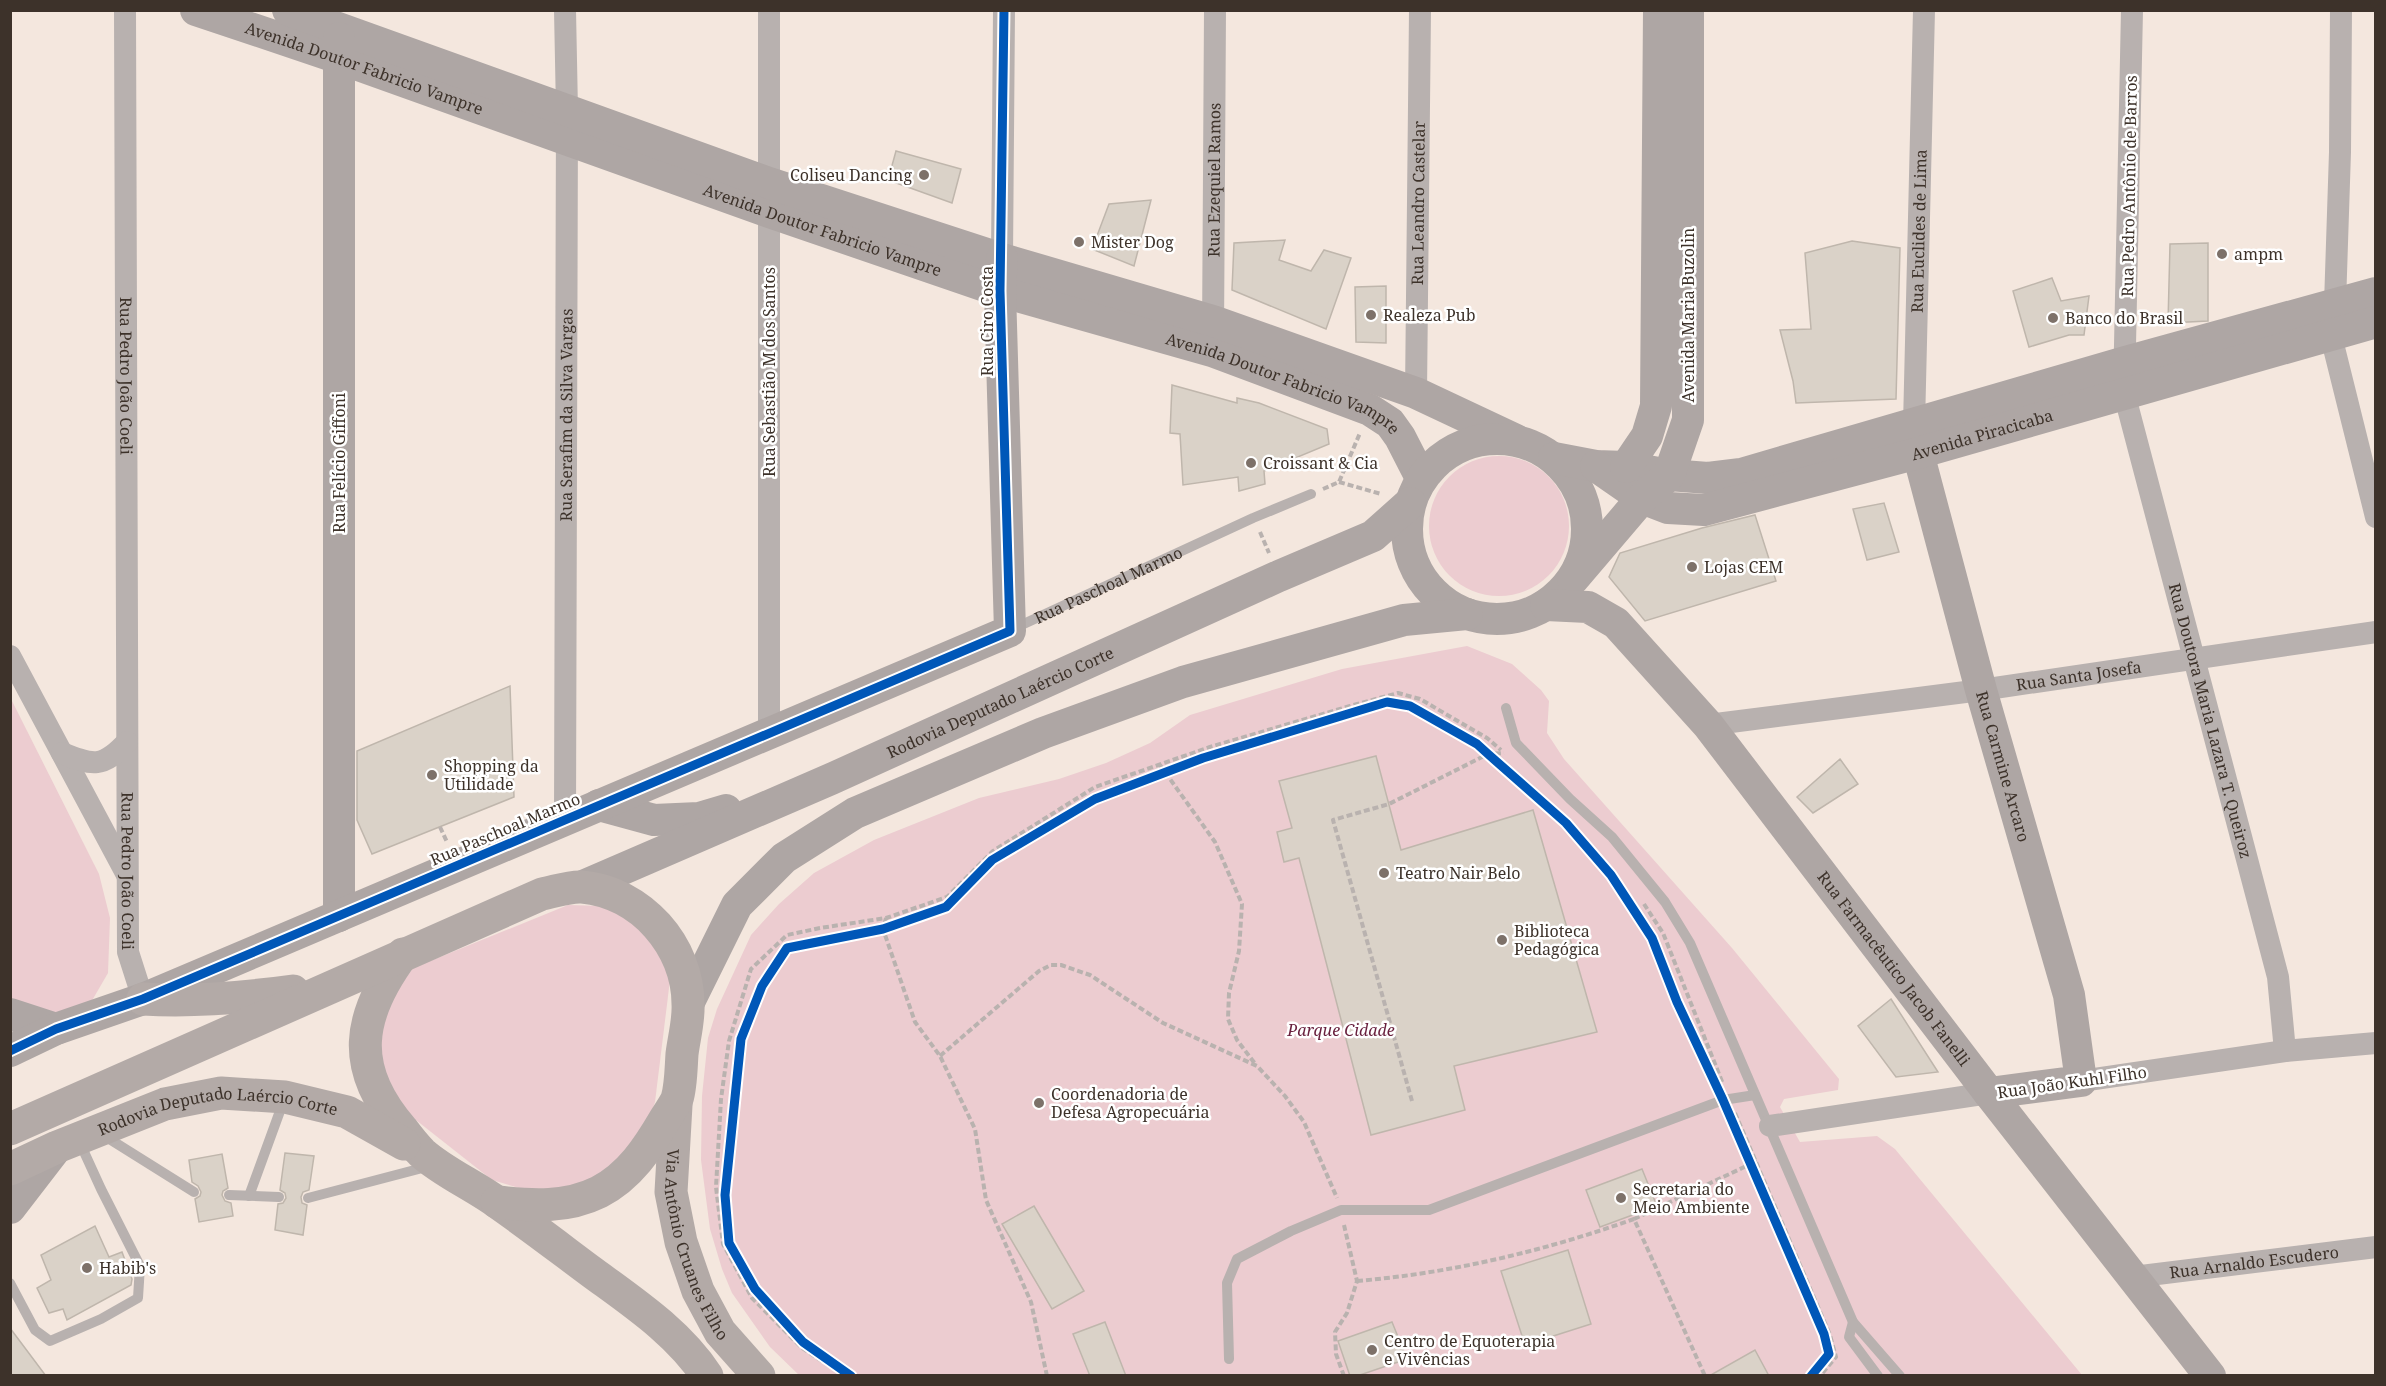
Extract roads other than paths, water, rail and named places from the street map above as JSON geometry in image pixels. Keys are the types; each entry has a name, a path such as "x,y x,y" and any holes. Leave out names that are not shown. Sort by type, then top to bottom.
{"main road":[{"name":"Avenida Doutor Fabricio Vampre","path":"196,10 338,32"},
{"name":"Avenida Doutor Fabricio Vampre","path":"288,10 567,125 769,197 1000,291 1213,336 1416,393 1516,440"},
{"name":"Avenida Maria Buzolin","path":"1626,467 1647,436 1656,406 1659,10"},
{"name":"Avenida Maria Buzolin","path":"1669,475 1688,420 1688,10"},
{"name":"Rua Felício Giffoni","path":"338,32 339,916"},
{"name":"Avenida Doutor Fabricio Vampre","path":"769,197 1002,259 1213,336 1370,410 1390,423 1400,437 1415,491"},
{"name":"Rua Ciro Costa","path":"1002,259 1000,291 1010,631"},
{"name":"Avenida Piracicaba","path":"1596,466 1642,498 1668,508 1704,510 1916,439 2125,378 2335,304 2376,294"},
{"name":"Avenida Piracicaba","path":"2125,378 2331,336 2376,322"},
{"path":"1467,614 1442,601 1423,581 1410,557 1406,530 1415,491 1440,459 1463,445 1488,438 1516,440 1536,447 1554,458 1572,477 1584,501 1588,528 1584,554 1573,579"},
{"name":"Avenida Piracicaba","path":"1554,458 1596,466 1626,467 1669,475 1708,478 1741,474 1916,439"},
{"name":"Rua Carmine Arcaro","path":"1916,439 1981,690 2069,995 2081,1081"},
{"path":"688,1004 737,905 784,858 855,813 1043,733 1183,682 1404,620 1467,614 1494,619 1521,616 1546,605 1561,593 1642,498 1669,475"},
{"name":"Rodovia Deputado Laércio Corte","path":"581,887 831,779 1279,576 1373,536 1415,491"},
{"name":"Rua Farmacêutico Jacob Fanelli","path":"1546,605 1588,607 1616,623 1708,725 1989,1093 2210,1376"},
{"name":"Rua Paschoal Marmo","path":"10,1051 56,1029 142,999 1010,631"},
{"path":"598,806 654,820 699,818 831,779"},
{"path":"10,1129 542,894 581,887"},
{"name":"Via Antônio Cruanes Filho","path":"581,887 636,905 657,924 673,948 684,977 688,1004 677,1099 671,1192 681,1242 698,1291 720,1332 759,1376"},
{"path":"403,954 382,981 370,1010 364,1042 369,1077 384,1109 430,1159 497,1202 651,1315 696,1359 707,1376"},
{"path":"142,999 184,1001 250,997 330,986"},
{"path":"10,1014 56,1029"},
{"name":"Rua João Kuhl Filho","path":"1989,1093 2081,1081"},
{"name":"Rodovia Deputado Laércio Corte","path":"10,1169 165,1104 221,1093 285,1097 347,1112 430,1159"},
{"path":"497,1202 529,1206 566,1204 599,1191 628,1172 635,1164 649,1146 677,1099"},
{"path":"10,1208 78,1140"}],"street":[{"name":"Rua Pedro João Coeli","path":"125,10 128,952 142,999"},
{"name":"Rua Serafim da Silva Vargas","path":"565,10 567,125 565,820"},
{"name":"Rua Sebastião M dos Santos","path":"769,10 769,733"},
{"name":"Rua Ciro Costa","path":"1002,259 1004,10"},
{"name":"Rua Ezequiel Ramos","path":"1213,336 1215,10"},
{"name":"Rua Leandro Castelar","path":"1416,393 1420,10"},
{"name":"Rua Euclides de Lima","path":"1916,439 1924,10"},
{"name":"Rua Pedro Antônio de Barros","path":"2125,378 2132,10"},
{"path":"2341,10 2340,152 2335,304 2331,336 2376,517"},
{"name":"Rua Doutora Maria Lazara T. Queiroz","path":"2125,378 2194,660 2277,977 2285,1051"},
{"name":"Rua Santa Josefa","path":"1708,725 1981,690 2376,632"},
{"path":"10,656 128,877"},
{"path":"62,753 87,763 112,758 127,742"},
{"name":"Rua João Kuhl Filho","path":"2081,1081 2285,1051 2376,1043"},
{"name":"Rua João Kuhl Filho","path":"1770,1126 1989,1093"},
{"name":"Rua Arnaldo Escudero","path":"2133,1277 2376,1247"}],"lane":[{"name":"Rua Paschoal Marmo","path":"1010,631 1253,518 1311,494"},
{"path":"1506,708 1516,743 1570,800 1612,837 1665,902 1690,943 1853,1322 1900,1376"},
{"path":"1229,1359 1227,1283 1237,1259 1291,1231 1341,1210 1429,1210 1726,1100 1755,1095"},
{"path":"249,1196 285,1097"},
{"path":"78,1140 194,1192"},
{"path":"10,1283 35,1330 50,1341 101,1319 138,1298 140,1266 78,1140"},
{"path":"308,1198 430,1159"},
{"path":"229,1195 279,1197"},
{"path":"1853,1322 1849,1337 1878,1376"}],"place":[{"name":"Coliseu Dancing","path":"924,175"},
{"name":"Mister Dog","path":"1079,242"},
{"name":"ampm","path":"2222,254"},
{"name":"Realeza Pub","path":"1371,315"},
{"name":"Banco do Brasil","path":"2053,318"},
{"name":"Croissant & Cia","path":"1251,463"},
{"name":"Lojas CEM","path":"1692,567"},
{"name":"Shopping da Utilidade","path":"432,775"},
{"name":"Teatro Nair Belo","path":"1384,873"},
{"name":"Biblioteca Pedagógica","path":"1502,940"},
{"name":"Coordenadoria de Defesa Agropecuária","path":"1039,1103"},
{"name":"Secretaria do Meio Ambiente","path":"1621,1198"},
{"name":"Habib's","path":"87,1268"},
{"name":"Centro de Equoterapia e Vivências","path":"1372,1350"}],"park label":[{"name":"Parque Cidade","path":"1341,1030"}]}
